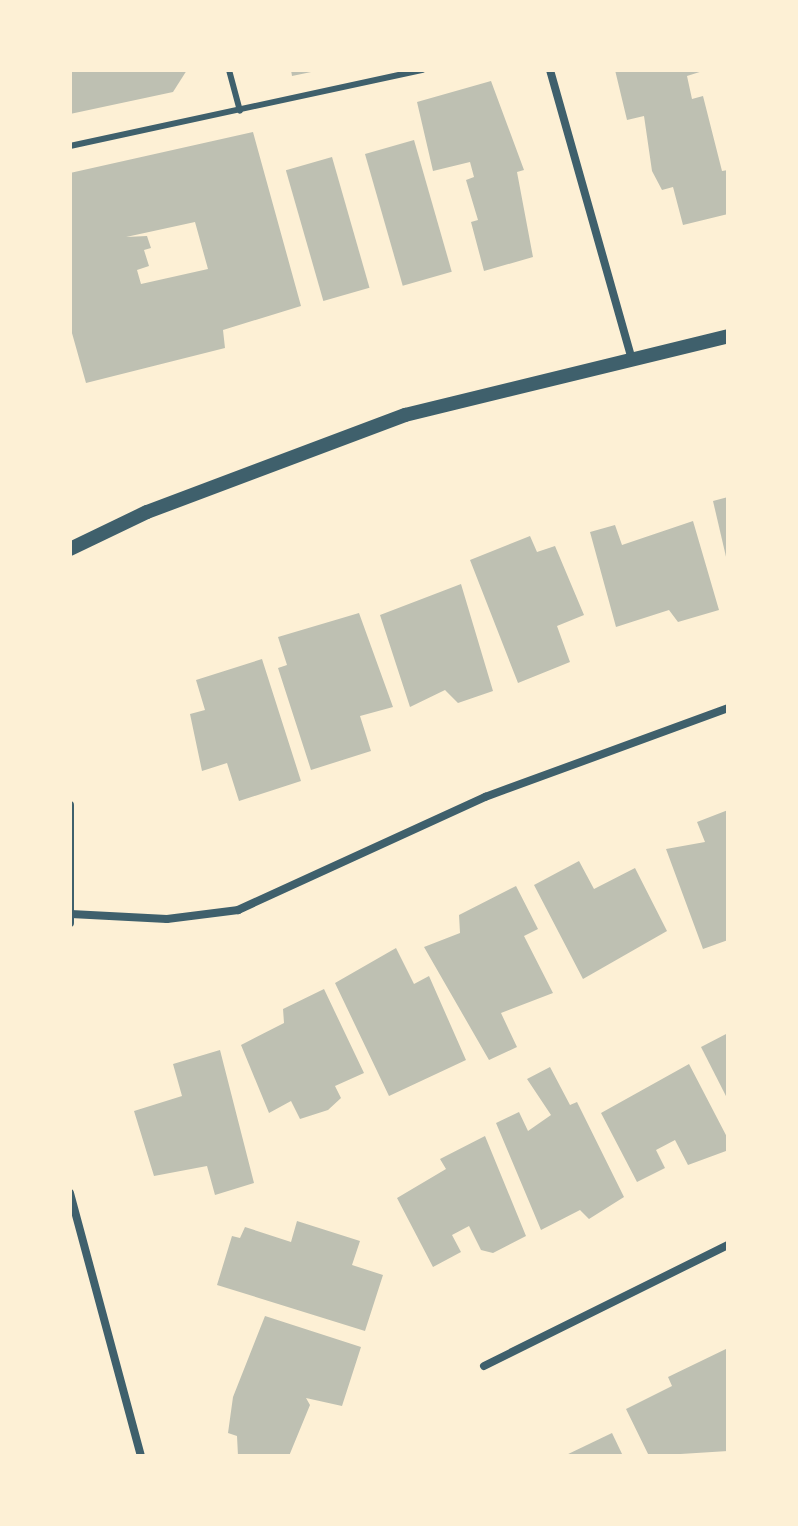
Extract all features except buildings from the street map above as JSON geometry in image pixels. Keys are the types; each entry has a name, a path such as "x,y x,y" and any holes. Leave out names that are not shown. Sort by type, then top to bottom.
{"street":[{"path":"550,70 631,356"},
{"path":"70,549 147,512 405,415 631,356 728,336"},
{"path":"70,805 71,919 167,919 238,910 485,797 728,708"},
{"path":"70,1193 141,1456"},
{"path":"484,1366 728,1245"}],"lane":[{"path":"229,70 240,111"},
{"path":"70,146 423,70"}]}
